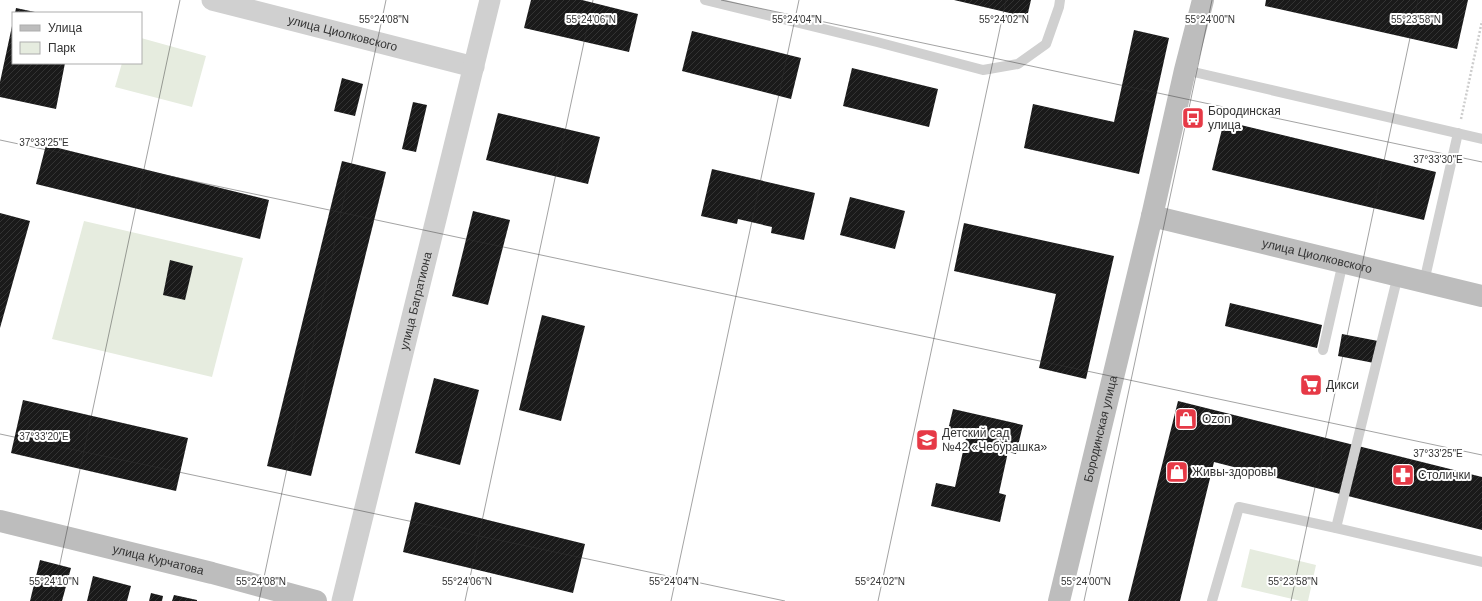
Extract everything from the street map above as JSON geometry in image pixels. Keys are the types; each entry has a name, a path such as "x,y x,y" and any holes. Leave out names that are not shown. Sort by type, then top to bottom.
{"street":[{"name":"улица Циолковского","path":"212,0 474,66"},
{"name":"улица Багратиона","path":"342,601 490,0"},
{"name":"Бородинская улица","path":"1059,601 1203,0"},
{"name":"улица Циолковского","path":"1152,216 1482,296"},
{"name":"улица Курчатова","path":"0,521 212,573 316,601"}],"lane":[{"path":"704,0 877,42 983,70 1018,64 1046,44 1060,0"},
{"path":"1185,70 1482,138"},
{"path":"1424,282 1458,133"},
{"path":"1323,350 1344,262"},
{"path":"1336,528 1398,275"},
{"path":"1212,601 1239,507 1482,562"}],"path":[{"path":"1458,133 1482,21"}],"green space":[{"path":"142,38 206,56 192,107 115,87 122,64 142,64"},
{"path":"84,221 243,258 212,377 52,339"},
{"path":"1250,549 1316,565 1308,601 1301,601 1241,587"}],"building":[{"path":"531,0 582,0 638,14 629,52 524,28"},
{"path":"954,0 1031,0 1027,17"},
{"path":"1266,0 1468,0 1457,49 1265,6"},
{"path":"16,8 35,12 15,12"},
{"path":"12,26 12,64 65,64 56,109 0,97 0,82"},
{"path":"1134,30 1169,38 1139,174 1024,148 1033,104 1114,122"},
{"path":"692,31 801,58 791,99 682,71"},
{"path":"852,68 938,89 929,127 843,106"},
{"path":"342,78 363,84 355,116 334,111"},
{"path":"413,102 427,105 416,152 402,149"},
{"path":"498,113 600,137 588,184 486,160"},
{"path":"1224,121 1436,172 1424,220 1212,170"},
{"path":"46,145 269,200 260,239 36,184"},
{"path":"342,161 386,172 311,476 267,466"},
{"path":"712,169 815,193 804,240 771,233 772,227 738,219 737,224 701,216"},
{"path":"850,197 905,211 895,249 840,235"},
{"path":"473,211 510,220 488,305 452,296"},
{"path":"0,213 30,221 0,328"},
{"path":"964,223 1114,256 1086,379 1039,368 1056,294 954,271"},
{"path":"170,260 193,266 185,300 163,295"},
{"path":"1230,303 1322,325 1317,348 1225,326"},
{"path":"542,315 585,326 561,421 519,410"},
{"path":"1342,334 1378,341 1374,363 1338,356"},
{"path":"434,378 479,390 460,465 415,453"},
{"path":"23,400 188,438 176,491 11,453"},
{"path":"1178,401 1482,477 1482,530 1214,462 1180,601 1128,601"},
{"path":"953,409 1023,425 1016,454 1008,452 999,493 1006,495 1000,522 931,506 936,483 955,487 966,438 947,434"},
{"path":"415,502 585,544 573,593 403,552"},
{"path":"40,560 71,568 62,601 30,601"},
{"path":"93,576 131,586 127,601 87,601"},
{"path":"151,593 163,596 162,601 149,601"},
{"path":"174,595 197,600 197,601 172,601"}],"place":[{"name":"Бородинская улица","path":"1193,118"},
{"name":"Дикси","path":"1311,385"},
{"name":"Ozon","path":"1186,419"},
{"name":"Детский сад №42 «Чебурашка»","path":"927,440"},
{"name":"Живы-здоровы","path":"1177,472"},
{"name":"Столички","path":"1403,475"}]}
